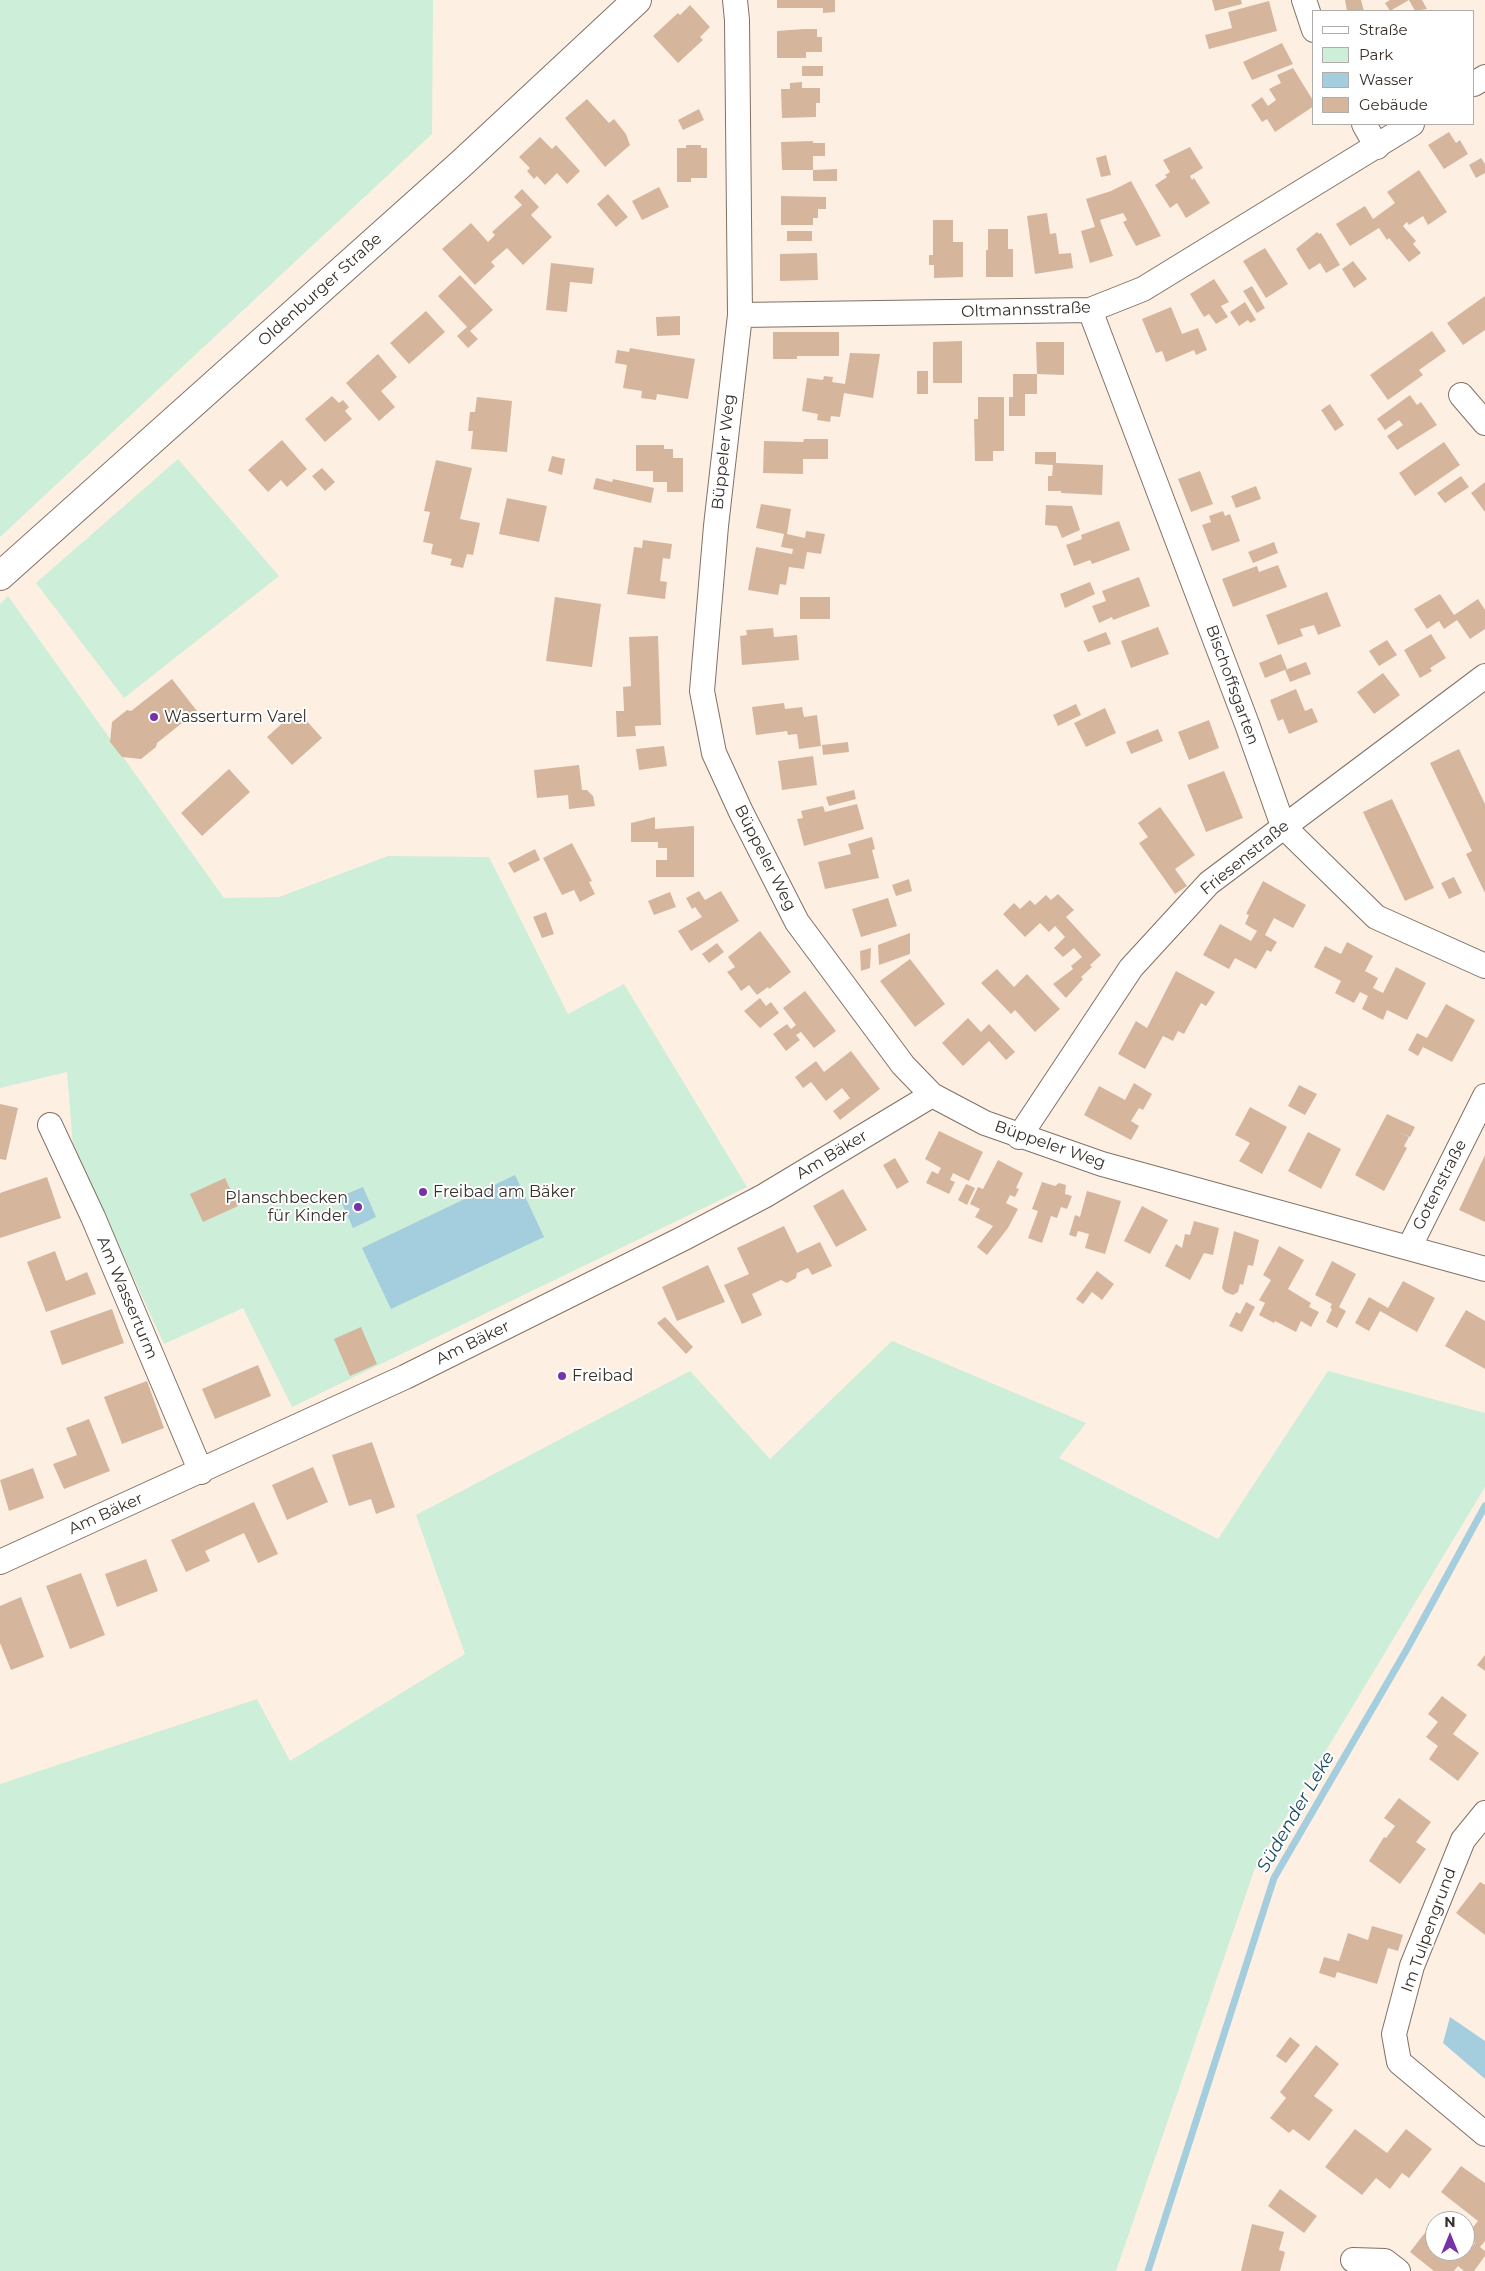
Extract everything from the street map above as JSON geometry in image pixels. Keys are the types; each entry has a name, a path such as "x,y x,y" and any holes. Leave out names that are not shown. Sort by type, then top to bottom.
{"main road":[{"name":"Oldenburger Straße","path":"0,576 462,164 637,0"}],"street":[{"name":"Büppeler Weg","path":"735,0 737,20 740,315 716,526 702,691 714,753 741,812 797,922 903,1064 932,1095 985,1123 1019,1137 1102,1164 1485,1269"},
{"path":"1304,0 1312,24"},
{"path":"1365,125 1376,147"},
{"name":"Oltmannsstraße","path":"740,315 1090,310 1143,289 1410,125"},
{"name":"Bischoffsgarten","path":"1090,310 1247,724 1283,826 1376,917 1485,966"},
{"path":"1461,395 1485,423"},
{"name":"Friesenstraße","path":"1019,1137 1131,968 1209,883 1485,676"},
{"name":"Am Bäker","path":"0,1562 201,1472 405,1377 684,1238 764,1196 932,1095"},
{"name":"Gotenstraße","path":"1409,1248 1485,1096"},
{"name":"Am Wasserturm","path":"50,1125 93,1217 201,1472"},
{"name":"Im Tulpengrund","path":"1485,1812 1463,1840 1412,1966 1394,2034 1399,2062 1485,2134"},
{"path":"1353,2260 1385,2261 1398,2271"}],"green space":[{"path":"0,0 433,0 432,134 0,537"},
{"path":"178,459 279,576 124,698 36,583"},
{"path":"8,596 224,898 279,897 388,856 489,857 568,1014 624,984 747,1187 292,1407 243,1308 164,1344 73,1146 67,1072 0,1088 0,604"},
{"path":"892,1341 1086,1423 1059,1458 1218,1539 1328,1371 1485,1413 1485,1487 1255,1868 1116,2271 0,2271 0,1784 257,1699 290,1761 465,1654 416,1515 690,1371 770,1459"}],"water":[{"path":"515,1175 544,1237 391,1309 362,1248"},
{"name":"Planschbecken für Kinder","path":"363,1187 376,1217 353,1228 339,1197"},
{"path":"1450,2017 1485,2041 1485,2079 1443,2043"}],"building":[{"path":"777,0 835,0 835,12 823,13 823,8 777,8"},
{"path":"1212,0 1241,0 1242,4 1215,11"},
{"path":"1345,0 1361,0 1364,10 1347,10"},
{"path":"1390,0 1409,0 1392,10 1389,10 1385,3"},
{"path":"1409,0 1422,0 1427,9 1421,10 1414,10"},
{"path":"1269,1 1277,31 1209,49 1205,35 1232,28 1228,12"},
{"path":"690,5 710,27 700,37 703,40 678,63 653,36 678,13 680,15"},
{"path":"817,29 817,37 822,37 822,52 806,52 806,58 777,58 777,31"},
{"path":"1282,43 1293,64 1252,80 1243,62"},
{"path":"802,66 823,66 823,76 802,76"},
{"path":"1293,68 1312,99 1312,107 1275,132 1267,119 1262,122 1251,105 1262,97 1268,106 1276,100 1269,89 1281,83 1277,75"},
{"path":"802,82 802,88 820,88 820,103 816,103 816,117 782,118 781,89 790,89 790,83"},
{"path":"587,99 609,123 614,119 626,134 630,145 605,167 565,118"},
{"path":"699,109 704,120 683,130 678,120"},
{"path":"1449,132 1456,143 1460,140 1468,154 1444,169 1428,145"},
{"path":"540,137 552,149 556,145 580,171 567,184 557,173 545,185 537,176 534,179 527,171 530,168 519,157"},
{"path":"813,141 813,143 825,143 825,156 813,156 813,170 782,170 781,142"},
{"path":"686,145 701,145 701,148 707,148 707,178 691,178 691,182 677,182 677,148 686,148"},
{"path":"1190,147 1203,168 1190,176 1192,180 1194,178 1210,203 1186,218 1177,203 1170,208 1155,185 1167,177 1165,175 1170,172 1163,160"},
{"path":"1106,155 1111,175 1101,177 1096,158"},
{"path":"1481,158 1485,164 1485,173 1476,178 1469,165"},
{"path":"837,169 837,181 813,181 813,170"},
{"path":"1419,170 1447,212 1428,225 1423,216 1409,225 1407,222 1403,226 1416,241 1413,244 1421,253 1409,262 1389,238 1387,240 1379,228 1350,246 1336,224 1365,206 1373,219 1395,203 1387,192"},
{"path":"1131,181 1161,236 1136,246 1123,222 1127,220 1123,213 1100,220 1113,256 1090,263 1081,231 1095,227 1086,199 1111,191"},
{"path":"659,187 669,207 642,220 632,201"},
{"path":"522,189 539,207 531,215 552,237 523,265 507,248 491,262 495,266 475,285 442,249 471,223 488,242 495,235 492,232 522,205 514,197"},
{"path":"608,194 628,217 616,227 597,204"},
{"path":"781,196 826,197 826,209 818,209 818,218 813,218 813,225 781,225"},
{"path":"1047,213 1050,234 1056,233 1059,254 1071,253 1073,268 1035,274 1027,216"},
{"path":"933,220 953,220 953,242 963,242 963,277 934,278 934,265 929,265 929,255 933,255"},
{"path":"988,229 1008,229 1008,249 1013,249 1013,277 986,277"},
{"path":"787,231 812,231 812,241 787,241"},
{"path":"1317,232 1321,233 1340,265 1326,273 1320,263 1309,270 1296,249"},
{"path":"1265,248 1288,284 1266,298 1243,261"},
{"path":"817,253 818,280 780,281 780,254"},
{"path":"1353,261 1367,279 1354,288 1342,269"},
{"path":"551,263 594,268 592,284 570,282 567,312 546,310"},
{"path":"460,275 493,310 470,331 478,339 468,348 457,336 467,327 438,296"},
{"path":"1214,279 1229,302 1221,306 1228,317 1216,324 1209,314 1204,317 1190,294"},
{"path":"1252,286 1265,308 1257,313 1243,291"},
{"path":"1485,296 1485,330 1463,345 1447,323"},
{"path":"1245,302 1256,320 1250,323 1248,320 1239,326 1230,312"},
{"path":"1171,307 1182,334 1198,328 1207,350 1196,355 1194,350 1166,362 1162,351 1156,353 1142,319"},
{"path":"426,311 445,332 409,364 390,343"},
{"path":"680,316 680,335 657,336 656,317"},
{"path":"1432,331 1446,351 1419,370 1423,375 1388,400 1370,375"},
{"path":"773,332 839,332 839,356 797,356 797,359 773,359"},
{"path":"962,341 962,383 933,383 933,342"},
{"path":"1036,342 1064,342 1064,375 1037,374"},
{"path":"630,348 695,359 688,399 657,394 656,400 641,398 642,391 623,388 627,365 615,363 617,350 629,352"},
{"path":"850,353 880,354 873,398 844,393 840,417 831,416 830,422 817,420 818,414 802,411 807,378 823,380 824,376 833,377 832,382 845,384"},
{"path":"378,354 397,377 381,391 395,407 379,421 346,383"},
{"path":"917,371 928,371 928,394 917,394"},
{"path":"1013,374 1037,374 1037,394 1025,394 1025,416 1009,416 1009,397 1013,397"},
{"path":"1410,395 1417,405 1421,402 1437,425 1397,450 1387,436 1403,425 1399,420 1385,430 1377,419"},
{"path":"332,396 339,403 343,400 349,407 345,411 352,419 325,442 305,419"},
{"path":"477,397 512,401 507,452 471,449 473,431 468,431 470,412 475,412"},
{"path":"978,397 1004,397 1004,451 993,451 993,461 975,461 974,419 978,419"},
{"path":"1330,404 1344,425 1335,431 1321,410"},
{"path":"804,439 828,439 828,459 803,459 803,474 763,473 764,441 803,442"},
{"path":"282,440 307,469 287,487 281,480 268,492 248,470"},
{"path":"1444,442 1460,465 1415,496 1399,473"},
{"path":"636,445 664,445 664,449 673,449 673,458 683,458 683,492 667,492 667,482 653,482 653,471 636,471"},
{"path":"1035,452 1056,452 1056,463 1103,465 1102,495 1048,491 1048,476 1052,476 1053,465 1035,464"},
{"path":"552,456 565,459 562,475 548,471"},
{"path":"436,460 472,468 460,519 480,523 473,555 467,554 463,568 450,565 452,559 431,554 433,544 423,542 430,512 424,511"},
{"path":"322,468 335,482 325,491 312,476"},
{"path":"1200,471 1213,504 1191,512 1178,479"},
{"path":"1461,476 1469,487 1445,503 1437,493"},
{"path":"596,478 612,482 613,479 654,488 651,503 593,489"},
{"path":"1485,482 1485,512 1471,493"},
{"path":"1256,486 1261,499 1236,508 1231,496"},
{"path":"507,498 547,506 539,542 499,534"},
{"path":"761,504 791,509 787,534 805,538 806,531 825,534 821,554 807,552 804,569 789,567 786,585 780,584 778,595 748,590 756,547 792,554 793,549 781,547 784,534 756,528"},
{"path":"1046,505 1072,506 1080,530 1062,538 1057,526 1045,525"},
{"path":"1223,511 1225,516 1230,514 1240,541 1212,551 1202,525 1211,522 1209,516"},
{"path":"1119,521 1130,550 1092,564 1090,560 1074,566 1066,545 1082,539 1081,535"},
{"path":"643,540 672,544 670,559 663,558 660,581 667,582 665,599 627,594 634,547 642,548"},
{"path":"1274,542 1278,553 1253,563 1248,552"},
{"path":"1278,565 1287,587 1233,607 1222,579 1257,566 1259,572"},
{"path":"1139,577 1150,606 1113,620 1112,617 1099,623 1092,606 1106,601 1102,591"},
{"path":"1090,582 1095,594 1065,608 1060,594"},
{"path":"1327,592 1341,626 1318,635 1314,625 1300,629 1303,636 1278,645 1266,615"},
{"path":"1440,594 1454,615 1478,599 1485,610 1485,629 1470,639 1457,620 1444,629 1439,621 1427,629 1414,609"},
{"path":"555,597 601,604 592,667 546,661"},
{"path":"800,597 830,597 830,619 800,619"},
{"path":"1158,627 1169,654 1131,668 1121,641"},
{"path":"773,628 774,637 797,635 799,660 742,665 740,636 747,635 746,630"},
{"path":"1106,632 1111,644 1088,652 1083,641"},
{"path":"1431,634 1446,658 1430,668 1432,671 1420,678 1404,650"},
{"path":"658,636 661,725 635,726 636,736 617,737 616,711 624,711 623,687 631,686 629,637"},
{"path":"1387,640 1397,655 1379,666 1369,651"},
{"path":"1281,654 1287,669 1265,678 1259,663"},
{"path":"1306,662 1311,674 1290,682 1285,670"},
{"path":"1383,673 1400,695 1374,714 1357,692"},
{"name":"Wasserturm Varel","path":"172,679 197,711 157,743 156,747 141,759 122,757 110,742 112,722 127,710 131,711"},
{"path":"1296,689 1305,711 1312,708 1318,722 1289,734 1283,719 1278,721 1270,700"},
{"path":"784,703 785,709 802,707 804,717 817,715 821,746 799,749 797,734 788,735 787,731 756,735 752,707"},
{"path":"1076,704 1081,715 1058,726 1053,715"},
{"path":"1105,708 1116,733 1086,747 1074,723"},
{"path":"297,710 322,738 292,765 267,737"},
{"path":"1209,720 1219,748 1189,760 1178,732"},
{"path":"1158,729 1163,741 1131,754 1126,742"},
{"path":"848,742 849,752 823,755 822,745"},
{"path":"664,746 667,766 639,770 636,749"},
{"path":"1459,749 1485,804 1485,893 1466,854 1472,851 1430,763"},
{"path":"813,756 817,785 782,790 778,761"},
{"path":"579,765 582,790 587,790 593,796 595,806 569,809 568,795 537,798 534,770"},
{"path":"229,769 250,792 202,836 181,813"},
{"path":"1224,771 1243,818 1206,832 1187,785"},
{"path":"854,790 856,799 829,806 826,797"},
{"path":"1392,799 1434,888 1405,901 1363,812"},
{"path":"857,804 864,829 804,846 797,819 803,818 801,811 823,806 825,812"},
{"path":"1160,807 1195,855 1175,869 1187,886 1175,894 1139,843 1148,837 1138,823"},
{"path":"655,817 655,829 694,826 694,877 656,877 656,860 667,860 667,848 658,848 658,842 631,842 631,823"},
{"path":"872,837 875,849 872,850 879,878 825,889 818,862 851,854 848,844"},
{"path":"572,843 592,881 589,882 595,894 580,902 574,890 562,895 543,858"},
{"path":"535,849 540,860 514,873 508,863"},
{"path":"1454,877 1462,893 1449,899 1441,883"},
{"path":"909,879 912,891 896,896 892,885"},
{"path":"1263,881 1306,905 1293,928 1274,918 1265,935 1277,942 1271,952 1267,950 1256,969 1235,958 1229,969 1203,955 1220,924 1251,941 1257,931 1245,924 1249,915 1246,914"},
{"path":"699,891 705,900 721,891 739,921 691,951 678,931 702,917 695,907 692,909 686,898"},
{"path":"670,892 676,907 654,915 648,901"},
{"path":"1058,894 1074,910 1066,917 1101,955 1090,965 1092,967 1081,977 1083,979 1066,998 1053,984 1073,969 1071,966 1082,957 1074,948 1063,957 1054,948 1065,937 1055,926 1049,932 1040,923 1025,937 1003,914 1014,903 1020,909 1030,900 1035,905 1046,895 1051,900"},
{"path":"888,898 897,926 861,937 852,909"},
{"path":"546,912 554,934 542,938 533,917"},
{"path":"760,931 791,972 769,989 768,987 757,995 749,985 741,991 727,972 735,967 728,957"},
{"path":"910,933 910,954 879,965 878,945"},
{"path":"1347,942 1373,956 1365,971 1378,978 1373,988 1383,993 1396,967 1426,983 1407,1020 1387,1010 1383,1020 1362,1009 1368,996 1360,992 1354,1003 1335,993 1341,981 1314,967 1325,946 1341,954"},
{"path":"717,943 724,952 709,963 702,954"},
{"path":"871,948 870,968 861,971 860,951"},
{"path":"910,959 945,1004 915,1027 880,981"},
{"path":"997,969 1014,987 1027,974 1060,1009 1035,1032 1015,1010 1011,1014 981,983"},
{"path":"1176,971 1215,992 1206,1006 1201,1003 1184,1034 1178,1031 1173,1041 1163,1036 1145,1069 1118,1054 1136,1021 1147,1028"},
{"path":"805,991 836,1031 814,1048 801,1032 796,1035 800,1040 786,1051 773,1034 787,1024 791,1029 796,1025 783,1008"},
{"path":"760,998 766,1006 771,1002 779,1013 760,1028 744,1011"},
{"path":"1446,1004 1475,1020 1452,1062 1423,1047 1418,1056 1408,1050 1417,1033 1427,1038"},
{"path":"968,1018 981,1032 989,1024 1015,1052 1006,1060 989,1041 963,1066 942,1043"},
{"path":"851,1051 880,1089 840,1120 833,1111 850,1098 842,1088 826,1101 811,1082 803,1088 795,1077 816,1061 824,1072"},
{"path":"1134,1083 1152,1094 1143,1110 1139,1108 1131,1121 1139,1126 1131,1140 1084,1115 1099,1086 1125,1100"},
{"path":"1299,1085 1317,1094 1305,1115 1288,1106"},
{"path":"0,1104 18,1108 6,1160 0,1159"},
{"path":"1250,1107 1287,1127 1262,1174 1239,1161 1250,1143 1235,1135"},
{"path":"1387,1114 1415,1127 1410,1137 1399,1132 1409,1137 1404,1146 1407,1148 1384,1191 1355,1175"},
{"path":"939,1131 983,1152 969,1181 953,1173 950,1180 955,1182 949,1194 926,1183 932,1171 938,1174 941,1168 925,1159"},
{"path":"1308,1132 1341,1149 1321,1189 1288,1171"},
{"path":"1485,1155 1485,1222 1459,1210"},
{"path":"895,1158 909,1182 897,1189 883,1165"},
{"path":"998,1160 1023,1173 1016,1188 1019,1189 1015,1197 1010,1195 1006,1203 1018,1209 1008,1228 987,1255 977,1247 993,1226 975,1217 980,1209 970,1204 978,1187 983,1189"},
{"path":"47,1177 61,1218 0,1238 0,1193"},
{"path":"225,1178 238,1206 203,1222 190,1194"},
{"path":"1042,1182 1055,1186 1059,1183 1066,1185 1065,1194 1072,1196 1067,1209 1061,1207 1057,1218 1051,1216 1042,1243 1028,1238 1038,1211 1032,1209"},
{"path":"966,1184 975,1188 967,1205 958,1200"},
{"path":"843,1189 867,1230 836,1247 813,1206"},
{"path":"1087,1191 1121,1201 1105,1254 1085,1248 1089,1234 1078,1231 1076,1237 1069,1235 1075,1215 1080,1217"},
{"path":"1142,1206 1168,1220 1150,1254 1124,1241"},
{"path":"1194,1221 1219,1228 1213,1255 1204,1253 1190,1280 1165,1266 1176,1244 1182,1248 1185,1234 1190,1235"},
{"path":"784,1226 797,1253 820,1242 832,1266 812,1275 808,1268 797,1273 796,1278 787,1283 781,1280 752,1294 762,1315 742,1324 724,1285 749,1274 737,1248"},
{"path":"1234,1231 1259,1240 1253,1266 1248,1265 1243,1285 1240,1284 1238,1292 1233,1295 1225,1292 1222,1288"},
{"path":"1279,1246 1304,1260 1288,1289 1311,1303 1309,1307 1319,1312 1311,1327 1301,1321 1296,1332 1259,1315 1265,1303 1259,1300 1271,1280 1263,1275"},
{"path":"55,1251 66,1281 87,1272 96,1294 46,1312 27,1262"},
{"path":"1332,1261 1356,1274 1339,1307 1346,1311 1337,1328 1326,1322 1332,1309 1330,1308 1332,1304 1315,1295"},
{"path":"708,1265 725,1302 677,1321 662,1287"},
{"path":"1097,1271 1114,1284 1102,1300 1092,1292 1083,1304 1076,1299"},
{"path":"1403,1281 1435,1298 1417,1332 1380,1311 1369,1331 1355,1323 1369,1297 1388,1308"},
{"path":"1246,1302 1255,1307 1242,1332 1229,1326 1236,1312 1240,1314"},
{"path":"112,1309 124,1343 62,1365 50,1331"},
{"path":"1466,1310 1485,1321 1485,1369 1445,1346"},
{"path":"665,1317 693,1347 686,1354 657,1323"},
{"path":"361,1327 377,1364 350,1376 334,1339"},
{"path":"258,1365 271,1396 215,1419 202,1389"},
{"path":"147,1381 164,1428 122,1444 104,1397"},
{"path":"89,1419 110,1471 64,1489 53,1464 77,1455 66,1428"},
{"path":"372,1442 395,1507 376,1514 371,1499 349,1506 332,1455"},
{"path":"313,1467 328,1502 287,1520 272,1485"},
{"path":"33,1468 44,1498 9,1511 0,1480"},
{"path":"254,1502 278,1554 258,1563 244,1533 205,1551 210,1561 186,1572 171,1540"},
{"path":"146,1559 158,1591 117,1607 105,1574"},
{"path":"81,1573 105,1635 70,1649 46,1586"},
{"path":"21,1597 44,1657 11,1670 0,1643 0,1606"},
{"path":"1485,1655 1485,1671 1477,1665"},
{"path":"1442,1696 1467,1715 1453,1734 1479,1753 1458,1781 1429,1759 1438,1746 1426,1737 1438,1722 1428,1714"},
{"path":"1399,1798 1431,1822 1416,1842 1426,1849 1400,1884 1369,1861 1384,1837 1386,1838 1395,1826 1384,1818"},
{"path":"1480,1882 1485,1885 1485,1935 1456,1913"},
{"path":"1372,1926 1403,1935 1398,1951 1388,1948 1377,1984 1337,1972 1335,1978 1319,1973 1324,1957 1339,1961 1348,1933 1368,1940"},
{"path":"1290,2037 1300,2045 1286,2063 1276,2056"},
{"path":"1316,2045 1339,2064 1314,2096 1333,2110 1309,2141 1293,2129 1289,2133 1270,2118 1286,2098 1280,2092"},
{"path":"1355,2129 1387,2153 1406,2129 1432,2149 1409,2178 1402,2173 1390,2189 1376,2178 1362,2195 1325,2167"},
{"path":"1461,2166 1485,2183 1485,2241 1480,2247 1485,2251 1485,2256 1474,2271 1464,2271 1458,2266 1454,2271 1434,2271 1410,2252 1425,2233 1425,2261 1475,2261 1475,2225 1478,2221 1475,2219 1475,2211 1465,2211 1441,2192"},
{"path":"1280,2189 1317,2216 1304,2233 1268,2206"},
{"path":"1252,2224 1284,2232 1279,2250 1285,2252 1280,2271 1241,2271"}],"waterway":[{"name":"Südender Leke","path":"1148,2271 1274,1878 1407,1649 1485,1506"}],"place":[{"name":"Wasserturm Varel","path":"154,717"},
{"name":"Freibad am Bäker","path":"423,1192"},
{"name":"Planschbecken für Kinder","path":"358,1207"},
{"name":"Freibad","path":"562,1376"}]}
